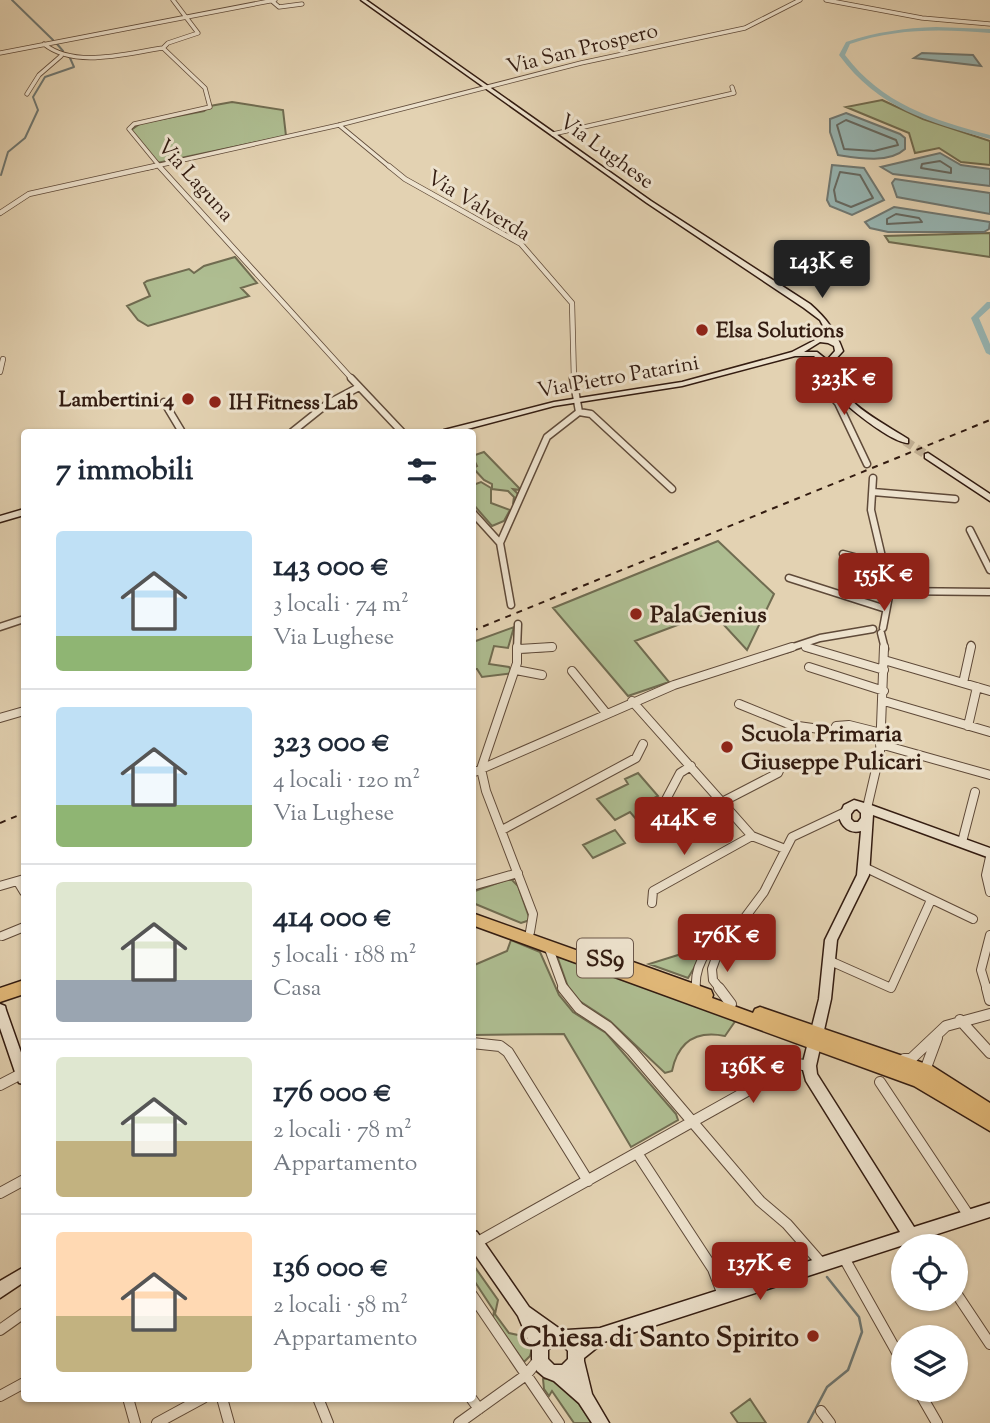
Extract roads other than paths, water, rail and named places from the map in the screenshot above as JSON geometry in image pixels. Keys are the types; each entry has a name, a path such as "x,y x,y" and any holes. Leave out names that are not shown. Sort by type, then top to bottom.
{"main road":[{"name":"Via Lughese","path":"363,0 649,202 807,306 823,319 837,345"},
{"path":"828,330 811,342 808,349 827,364 829,381 842,397 905,441"},
{"path":"811,342 824,340 837,345 839,351 827,364"},
{"name":"Via Pietro Patarini","path":"795,354 811,342"},
{"name":"Via Pietro Patarini","path":"459,429 576,401 682,384 795,354 816,355"},
{"path":"816,355 835,355"},
{"path":"928,456 990,498"},
{"path":"0,519 21,513"},
{"path":"866,843 861,830 848,820 846,808 865,811 962,842 990,855"},
{"path":"848,820 866,824 865,811"},
{"path":"865,811 864,867 860,882 831,940 825,999 808,1066 811,1076 913,1234"},
{"name":"SS9","path":"476,912 731,1004 814,1037 889,1058 990,1112"},
{"name":"SS9","path":"476,920 548,946 693,990 814,1037 921,1073 990,1123"},
{"path":"0,986 21,979"},
{"path":"0,995 21,988"},
{"path":"0,1010 19,1047"},
{"path":"926,1234 990,1210"},
{"path":"476,1245 523,1311 541,1354 554,1373 585,1397"},
{"path":"541,1354 545,1341 561,1336 600,1336 723,1295 891,1245"},
{"path":"0,1290 21,1276"},
{"path":"523,1311 561,1336 576,1358 585,1397 601,1423"},
{"path":"554,1373 569,1371 576,1358 600,1336"}],"street":[{"path":"44,44 49,51 61,55 115,54 163,48 168,43 197,34 187,16 173,0"},
{"path":"0,53 274,0 279,7 302,4"},
{"name":"Via San Prospero","path":"489,87 755,25 800,0"},
{"path":"826,0 922,19 990,24"},
{"name":"Via Laguna","path":"163,48 205,88 209,107 134,124 129,129 399,429"},
{"path":"27,94 39,75 61,55"},
{"path":"0,213 29,194 158,163 339,125 489,87"},
{"path":"553,134 734,93 732,87"},
{"name":"Via Valverda","path":"339,125 405,179 521,244 560,288 572,303 574,311 571,363 579,412"},
{"path":"0,372 3,359"},
{"path":"829,381 823,385 824,389 838,403 867,464"},
{"path":"296,429 327,404 359,387"},
{"path":"164,402 180,429"},
{"path":"500,543 547,437 579,412 591,414 672,489"},
{"path":"865,811 872,792 880,744 884,660 879,629 890,592 871,510 873,478"},
{"path":"873,492 955,499"},
{"path":"476,516 500,543 510,604"},
{"path":"971,530 990,570"},
{"path":"843,554 884,565"},
{"path":"789,578 886,609"},
{"path":"890,592 990,593"},
{"path":"0,627 21,620"},
{"path":"517,624 519,649 516,670 477,771 534,918 530,932"},
{"path":"477,771 632,701 749,659 836,634 879,629"},
{"path":"963,683 971,645"},
{"path":"519,649 552,647"},
{"path":"806,647 884,670"},
{"path":"884,660 990,691"},
{"path":"809,667 884,691"},
{"path":"516,670 542,675"},
{"path":"572,671 606,713"},
{"path":"968,726 976,687"},
{"path":"632,701 752,836 785,849"},
{"path":"884,701 990,732"},
{"path":"739,704 806,729 834,731 836,726 849,725 881,733"},
{"path":"0,718 21,711"},
{"path":"502,830 636,758 643,744"},
{"path":"880,744 990,775"},
{"path":"722,802 778,773 783,762"},
{"path":"652,827 680,773 691,766"},
{"path":"962,842 975,792"},
{"path":"731,1004 713,980 712,969 741,919 768,885 785,849 796,834 828,820 848,820"},
{"path":"652,903 653,891 752,836"},
{"path":"990,855 986,875 990,892"},
{"path":"864,867 973,919"},
{"path":"476,885 518,873"},
{"path":"0,886 21,881"},
{"path":"828,960 891,988 931,900"},
{"path":"693,990 709,946 741,919"},
{"path":"2,936 21,928"},
{"path":"990,935 981,970 990,1000"},
{"path":"548,946 548,953 565,992 579,1008 608,1027 694,1121 760,1201 787,1224 822,1264"},
{"path":"921,1073 937,1038 946,1026 960,1020 990,1014"},
{"path":"960,1020 990,1053"},
{"path":"889,1058 911,1059 937,1038"},
{"path":"476,1043 500,1046 508,1052 588,1181"},
{"path":"921,1073 924,1048"},
{"path":"476,1241 781,1072 798,1064 808,1066"},
{"path":"0,1086 21,1076"},
{"path":"880,1082 969,1216"},
{"path":"637,1153 713,1269 723,1295"},
{"path":"0,1193 21,1182"},
{"path":"844,1257 891,1341"},
{"path":"476,1302 559,1423"},
{"path":"968,1311 990,1344"},
{"path":"0,1330 21,1315"},
{"path":"529,1380 541,1354"},
{"path":"459,1423 529,1380 554,1373"},
{"path":"0,1396 21,1385"},
{"path":"129,1402 135,1423"},
{"path":"157,1423 196,1402"},
{"path":"223,1402 229,1423"},
{"path":"322,1402 328,1423"},
{"path":"474,1402 478,1409"},
{"path":"925,1402 937,1423"},
{"path":"821,1411 830,1423"}],"water":[{"path":"922,53 973,55 981,66 914,58"},
{"path":"846,113 900,134 905,138 905,149 898,154 882,158 838,155 830,132 830,119"},
{"path":"940,153 961,165 990,169 990,186 893,174 881,167"},
{"path":"832,165 864,168 884,200 852,215 830,206 827,200"},
{"path":"895,179 990,193 990,214 897,197 892,183"},
{"path":"894,207 990,222 989,229 984,232 888,232 870,228 865,222"}],"waterway":[{"path":"12,0 53,40"},
{"path":"990,31 936,28 900,30 848,43 842,55 871,87 907,110 990,137"},
{"path":"57,44 63,51"},
{"path":"1,175 8,152 25,138 38,110 33,97 45,77 74,67 70,58"},
{"path":"990,304 975,318 990,353"},
{"path":"808,1423 827,1387 848,1370 862,1332 859,1317 827,1277"}],"tunnel":[{"path":"905,441 928,456"}],"railway":[{"path":"476,629 990,420"},
{"path":"0,823 21,814"}],"place":[{"name":"Elsa Solutions","path":"702,330"},
{"name":"Lambertini 4","path":"188,399"},
{"name":"IH Fitness Lab","path":"215,402"},
{"name":"PalaGenius","path":"636,614"},
{"name":"Scuola Primaria Giuseppe Pulicari","path":"727,747"},
{"name":"Chiesa di Santo Spirito","path":"813,1336"}]}
